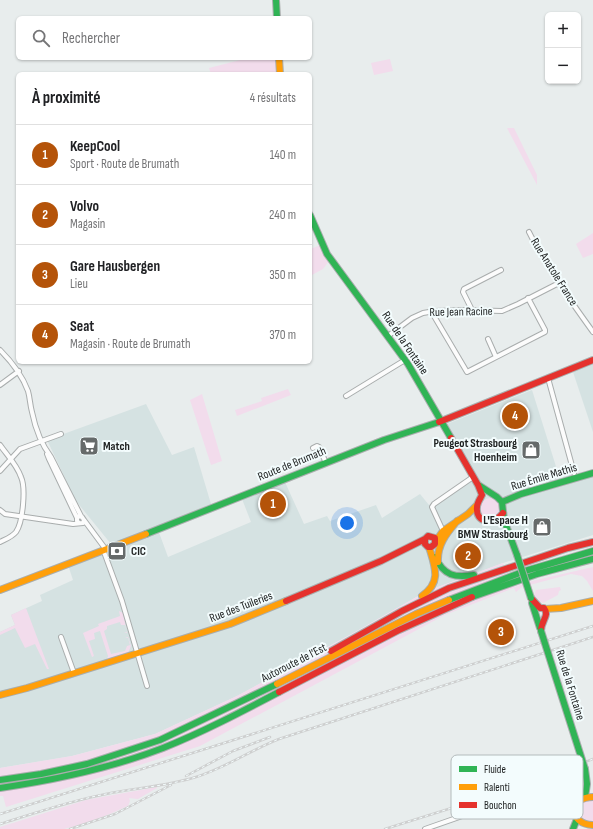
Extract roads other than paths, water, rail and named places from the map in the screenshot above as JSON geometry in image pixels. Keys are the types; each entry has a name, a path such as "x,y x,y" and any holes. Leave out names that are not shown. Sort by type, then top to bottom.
{"main road":[{"path":"276,0 277,16"},
{"path":"279,60 280,72"},
{"name":"Rue de la Fontaine","path":"312,220 327,254 405,360 478,485 481,493 478,503 479,516"},
{"name":"Route de Brumath","path":"0,590 384,440 441,421 593,360"},
{"name":"Rue Émile Mathis","path":"502,502 521,494 593,474"},
{"name":"Rue de la Fontaine","path":"478,485 491,495 499,498 504,507 502,513 506,528 517,555 531,598 540,613 541,631 580,755"},
{"path":"430,543 442,532 468,514 485,496 491,495"},
{"path":"494,521 499,518 502,513"},
{"path":"468,514 479,516 486,521 499,522 506,528"},
{"path":"439,565 438,555 440,543 457,521"},
{"path":"313,666 319,658 392,616 449,588 504,569 593,542"},
{"path":"430,543 439,565 448,574 457,577 504,569"},
{"path":"392,616 426,594 434,586 436,574 430,543"},
{"name":"Rue des Tuileries","path":"0,695 230,624 381,562 414,544 430,543"},
{"name":"Autoroute de l’Est","path":"0,780 41,774 79,766 108,758 160,740 215,715 416,614 470,590 529,569 593,551"},
{"name":"Autoroute de l’Est","path":"0,788 87,772 162,748 240,712 447,608 510,583 593,559"},
{"path":"557,569 567,571 593,565"},
{"path":"540,613 593,601"},
{"name":"Rue de la Fontaine","path":"583,766 593,796"},
{"name":"Rue de la Fontaine","path":"584,769 586,784 585,797"},
{"path":"585,797 593,796"},
{"path":"573,829 577,819 583,824 593,825"},
{"path":"578,829 583,824"}],"street":[{"name":"Rue Anatole France","path":"529,232 534,243 559,283 593,332"},
{"path":"472,310 463,292 464,289 501,270"},
{"name":"Rue Jean Racine","path":"388,336 415,316 431,311 502,311 559,283"},
{"path":"431,311 467,372 544,332 545,330 528,298"},
{"path":"488,339 496,357"},
{"path":"0,350 19,372 28,392 34,422 47,452 51,457 79,520 91,530"},
{"path":"346,396 405,360"},
{"path":"0,386 19,372"},
{"path":"548,378 574,473"},
{"path":"0,472 20,449 61,434"},
{"path":"0,445 17,468 23,482 21,516 17,530 12,536 0,542"},
{"path":"313,448 317,446 319,447 326,463"},
{"path":"442,532 432,507 434,504 473,477"},
{"path":"0,510 6,514 73,524 83,518 103,544 104,552 122,601 146,686"},
{"path":"61,637 74,673"},
{"path":"425,829 452,819"}],"railway":[{"path":"0,814 593,626"},
{"path":"0,824 79,800 174,783 196,777 217,769 279,739 593,637"},
{"path":"186,776 233,751 270,737"},
{"path":"583,763 593,759"},
{"path":"70,829 115,814 171,785"},
{"path":"385,829 451,808"}],"place":[{"name":"Seat","path":"515,416"},
{"name":"Match","path":"89,446"},
{"name":"Peugeot Strasbourg Hoenheim","path":"531,450"},
{"name":"KeepCool","path":"273,504"},
{"name":"L'Espace H BMW Strasbourg","path":"542,527"},
{"name":"CIC","path":"117,551"},
{"name":"Volvo","path":"468,556"},
{"name":"Gare Hausbergen","path":"501,632"}]}
